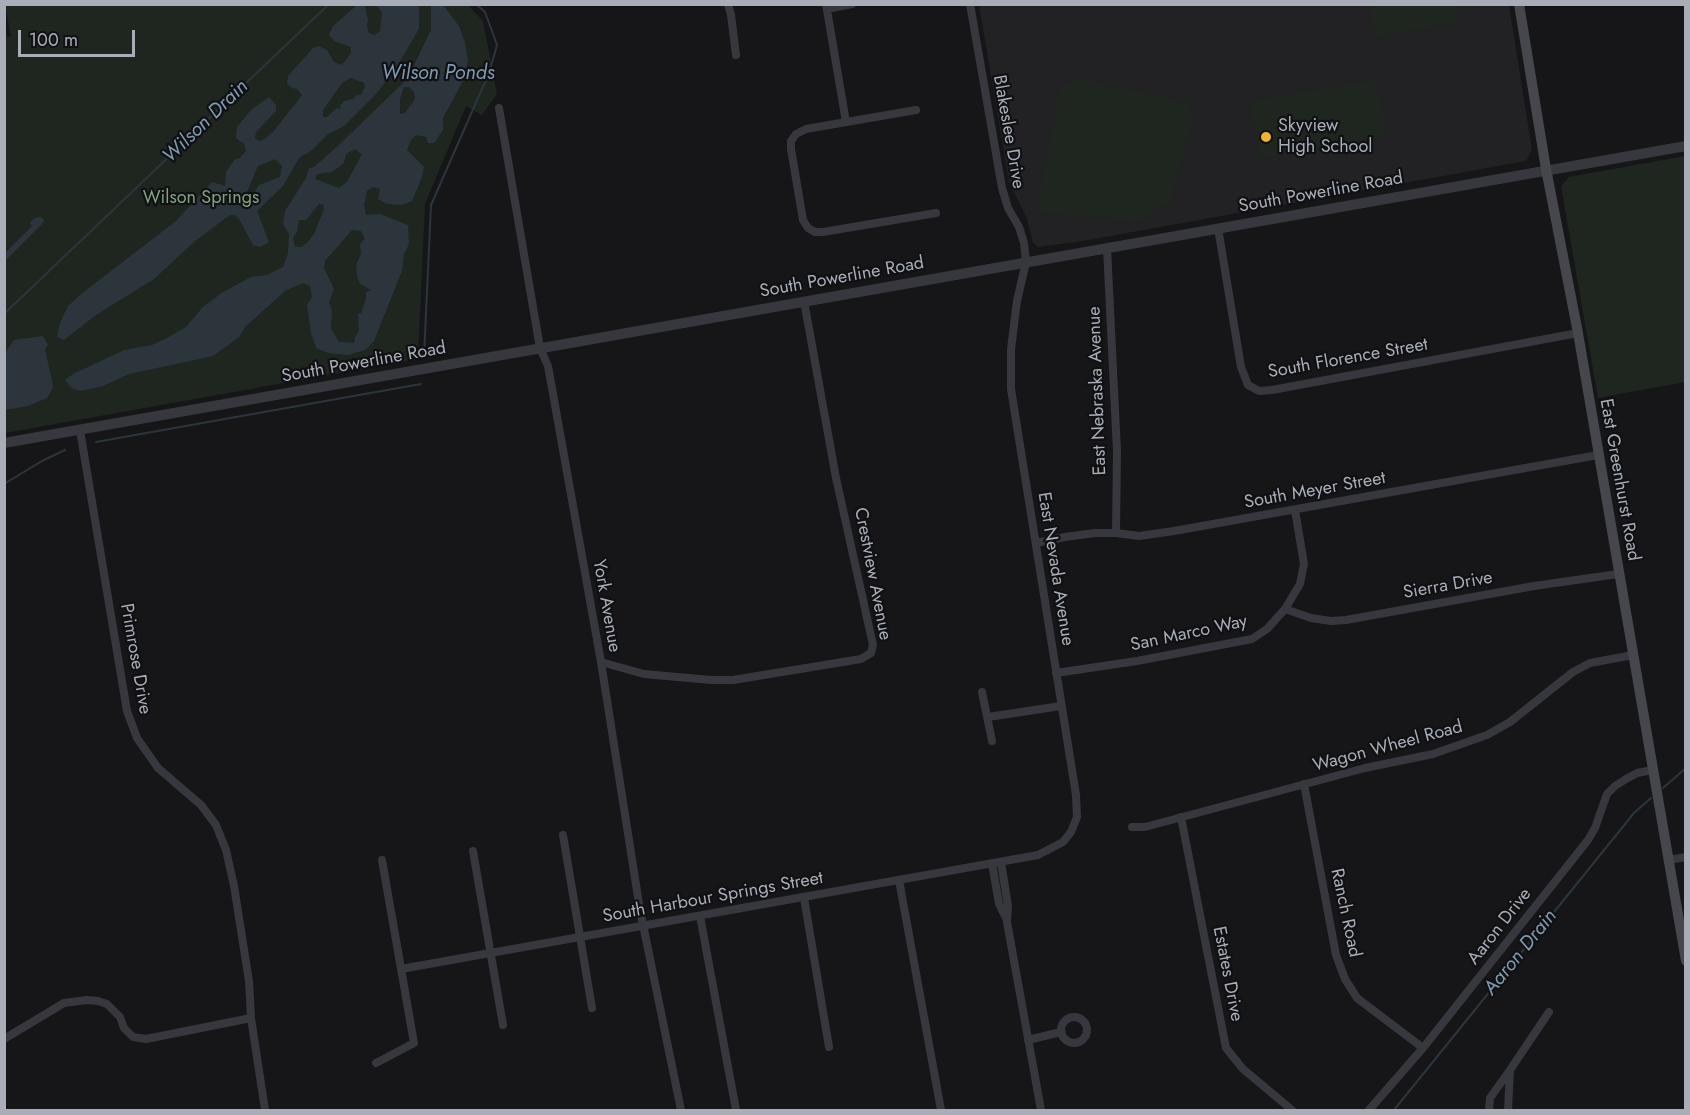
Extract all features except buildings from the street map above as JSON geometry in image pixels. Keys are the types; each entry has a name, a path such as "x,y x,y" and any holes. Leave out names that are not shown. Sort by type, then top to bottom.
{"main road":[{"name":"East Greenhurst Road","path":"1520,4 1546,169 1578,333 1686,961"}],"street":[{"path":"728,4 732,15 736,56"},
{"path":"846,122 826,7 852,4"},
{"name":"Blakeslee Drive","path":"970,4 1002,189 1008,208 1019,227 1026,262"},
{"name":"York Avenue","path":"499,108 540,348 549,366 601,662 643,926 681,1110"},
{"path":"916,110 806,129 796,134 791,141 791,149 803,220 808,228 815,232 936,213"},
{"name":"South Powerline Road","path":"4,442 1686,146"},
{"name":"South Florence Street","path":"1218,228 1241,367 1248,385 1259,391 1578,333"},
{"name":"East Nebraska Avenue","path":"1107,248 1117,451 1116,533"},
{"name":"East Nevada Avenue","path":"1026,262 1017,301 1011,349 1011,389 1076,795 1077,817 1071,832 1063,842 1038,855 1030,856"},
{"name":"Crestview Avenue","path":"601,662 644,674 733,680 861,659 871,653 873,645 836,478 804,301"},
{"name":"Primrose Drive","path":"80,430 127,711 137,738 158,768 201,805 216,825 226,850 249,981 251,1018 265,1110"},
{"name":"South Meyer Street","path":"1036,543 1065,537 1116,533 1139,536 1598,455"},
{"name":"San Marco Way","path":"1056,673 1137,661 1252,639 1267,629 1285,609 1300,584 1304,564 1295,510"},
{"name":"Sierra Drive","path":"1285,609 1311,618 1331,621 1346,620 1534,586 1618,574"},
{"name":"Wagon Wheel Road","path":"1132,827 1145,827 1365,768 1425,756 1487,735 1510,722 1573,672 1590,663 1633,655"},
{"path":"982,692 992,741"},
{"path":"988,717 1061,706"},
{"name":"Aaron Drive","path":"1369,1110 1424,1048 1588,840 1595,828 1607,794 1615,786 1637,773 1653,770"},
{"name":"Ranch Road","path":"1304,784 1336,955 1345,979 1357,998 1424,1048"},
{"name":"Estates Drive","path":"1181,817 1226,1048 1243,1070 1292,1110"},
{"path":"563,835 592,1008"},
{"path":"473,851 503,1025"},
{"name":"South Harbour Springs Street","path":"401,969 1030,856"},
{"path":"1668,860 1686,857"},
{"path":"376,1062 414,1043 382,860"},
{"path":"1001,862 1008,906 1007,922 1041,1110"},
{"path":"992,864 999,904 1007,922"},
{"path":"899,880 941,1110"},
{"path":"804,898 829,1047"},
{"path":"700,916 736,1110"},
{"path":"4,1039 64,1003 87,1000 107,1004 120,1017 124,1028 133,1037 146,1039 251,1018"},
{"path":"1489,1110 1490,1098 1549,1012"},
{"path":"1028,1040 1061,1032"},
{"path":"1508,1110 1510,1070"}],"shaded area":[{"name":"Skyview High School","path":"979,5 1509,5 1532,150 1526,161 1083,241 1038,247 1033,243 1027,219 1009,182"}],"green space":[{"name":"Wilson Springs","path":"467,4 483,21 497,94 482,115 466,106 425,204 418,359 5,433 4,37 11,36 5,5"},
{"path":"1370,5 1457,5 1460,23 1375,36"},
{"path":"1076,78 1189,103 1192,120 1170,202 1138,222 1037,212 1060,88"},
{"path":"1376,80 1386,136 1260,158 1250,101"},
{"path":"1685,156 1685,382 1598,398 1561,186 1569,177"}],"water":[{"name":"Wilson Ponds","path":"357,5 365,6 369,33 375,35 380,31 382,12 376,5 419,5 419,29 396,68 376,94 344,126 328,134 312,150 299,158 283,186 257,211 269,242 260,247 253,245 239,219 235,215 230,215 195,241 154,279 96,315 64,340 57,337 60,323 68,306 80,295 176,221 212,182 225,186 226,172 235,159 240,158 246,151 244,144 236,138 237,127 251,110 269,97 276,105 276,111 256,132 255,138 259,141 263,140 273,132 302,95 297,89 287,84 288,76 313,48 319,46 327,50 334,62 342,65 351,53 351,47 334,41 329,35 333,26","holes":["351,78 364,83 365,87 361,95 344,101 340,106 341,109 337,108 327,117 323,117 323,110 342,83","275,159 282,166 280,177 259,185 253,194 247,192 258,166"]},
{"name":"Wilson Ponds","path":"431,5 443,5 459,26 468,61 464,79 443,118 443,130 434,143 428,143 426,137 416,135 407,150 424,167 412,201 402,205 387,204 378,199 380,189 373,187 367,191 364,205 366,215 380,214 408,225 409,244 404,254 402,271 374,341 365,350 348,355 328,353 316,348 311,333 307,305 312,297 310,286 303,283 285,291 245,327 239,337 213,356 129,374 103,386 81,391 73,389 65,380 73,374 124,350 152,345 167,338 186,327 203,307 223,292 251,277 267,275 283,267 288,253 289,234 283,224 285,211 306,178 309,168 314,167 340,144 405,81 405,73 412,69 431,30","holes":["404,87 409,87 414,92 415,99 405,113 400,114 400,99","355,149 362,154 347,182 339,188 315,179 317,174 332,172 344,163 346,154","319,204 323,205 324,209 314,234 307,243 301,247 295,247 293,238 297,232 299,220 306,220","352,230 361,231 365,239 360,244 361,254 356,265 357,276 360,284 371,290 366,292 361,313 358,314 359,331 354,343 339,342 331,328 332,311 329,302 334,289 324,268 325,261"]},
{"path":"41,217 44,220 43,223 5,261 5,253 32,226 30,223 34,218"},
{"path":"43,336 48,345 45,349 52,390 47,398 28,406 5,410 5,353 14,340"}],"waterway":[{"name":"Wilson Drain","path":"4,314 329,4"},
{"path":"424,356 431,205 489,73 497,45 485,12 476,4"},
{"path":"96,442 421,384"},
{"path":"4,484 65,450"},
{"name":"Aaron Drain","path":"1663,788 1686,768"},
{"name":"Aaron Drain","path":"1394,1110 1634,813 1651,798"}],"place":[{"name":"Skyview High School","path":"1266,137"}]}
